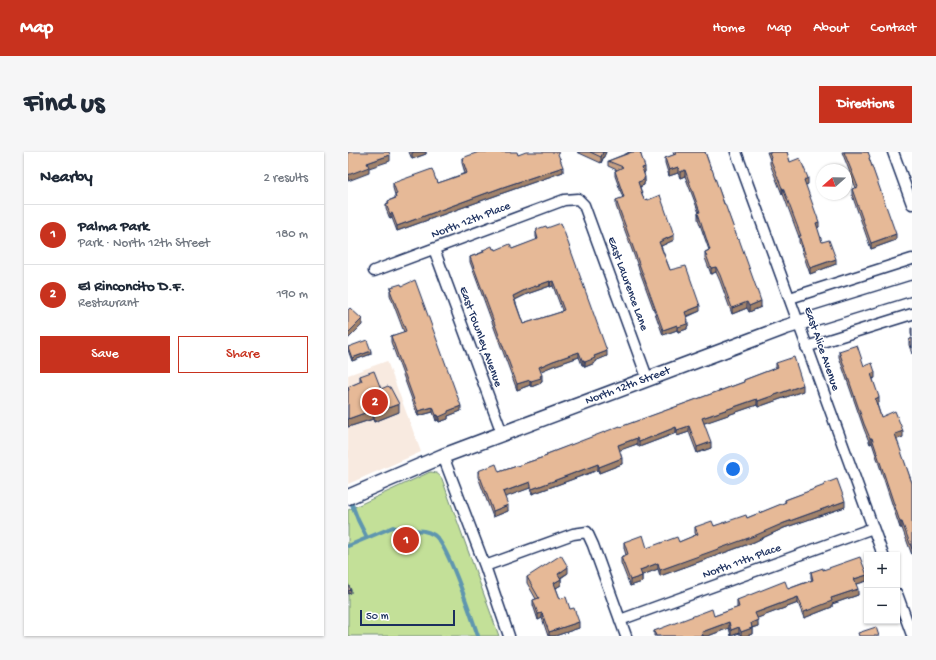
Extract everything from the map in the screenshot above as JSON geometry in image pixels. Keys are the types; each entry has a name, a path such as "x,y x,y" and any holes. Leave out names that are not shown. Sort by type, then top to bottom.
{"street":[{"name":"East Alice Avenue","path":"736,152 882,552"},
{"path":"893,152 912,204"},
{"name":"North 12th Place","path":"374,271 434,250 564,200 578,199"},
{"name":"East Lawrence Lane","path":"578,199 584,205 648,380"},
{"name":"East Townley Avenue","path":"434,250 502,433"},
{"path":"790,298 912,259"},
{"name":"North 12th Street","path":"348,497 443,456 502,433 798,323 912,288"},
{"path":"806,347 912,314"},
{"path":"443,456 510,636"},
{"name":"North 11th Place","path":"620,620 873,528"},
{"path":"485,566 573,534 586,532 594,545 626,636"},
{"path":"900,602 912,635"}],"shaded area":[{"path":"387,361 421,452 348,484 348,375"}],"green space":[{"path":"430,472 434,472 442,479 499,636 348,636 348,510"}],"building":[{"path":"348,152 389,152 390,155 367,163 369,167 348,175"},
{"path":"479,152 517,152 518,155 526,152 559,152 560,153 558,154 563,167 503,187 397,226 392,213 390,214 386,204 389,203 388,201 396,198 395,195 397,194 393,183 432,169 438,183 467,173 462,158"},
{"path":"590,152 603,152 601,157"},
{"path":"632,152 640,152 645,167 642,168 645,177 644,180 638,182 644,200 660,195 674,235 659,242 670,270 686,266 700,306 685,312 688,321 687,324 678,327 677,325 663,330 616,200 624,197 615,171 623,167 608,161"},
{"path":"675,152 705,152 738,240 739,239 761,301 749,306 747,302 732,308 720,275 716,267 711,268 705,252 710,250 698,213 700,212 685,170 680,172 678,167 669,170 665,158 676,154"},
{"path":"769,152 787,152 790,162 800,158 808,178 804,180 819,222 816,223 822,242 829,240 836,259 810,268 799,236 801,236 770,158"},
{"path":"844,152 868,152 896,234 871,243 852,189 858,187 852,172 852,164 849,164"},
{"path":"561,223 607,351 594,356 595,358 585,362 582,360 579,352 553,361 539,367 542,375 540,376 541,378 517,384 470,257 484,252 483,250 492,246 493,249 495,248 496,250 510,244 512,249 538,239 536,232 537,229 546,226 547,228","holes":["553,281 564,310 523,324 513,296 527,289"]},
{"path":"415,280 461,406 448,411 448,413 439,417 436,415 433,407 418,411 391,336 406,331 390,290 392,289 391,287 401,284 402,286"},
{"path":"350,308 362,319 348,333 348,310"},
{"path":"912,338 912,348 909,340"},
{"path":"367,340 371,351 352,358 348,347"},
{"path":"857,345 864,366 872,363 875,372 871,374 879,397 875,399 881,417 895,411 903,431 895,434 912,483 912,549 902,522 900,522 872,438 870,438 864,424 839,351"},
{"path":"794,357 803,385 758,401 757,399 702,418 711,442 697,447 689,426 677,430 676,427 639,442 637,438 618,445 622,458 599,467 598,464 532,489 530,482 503,492 508,505 493,511 478,471 496,464 499,472 547,456 547,454 620,426 744,382 744,380 778,367 776,363"},
{"path":"374,371 381,389 388,386 390,387 399,404 374,413 373,410 348,419 348,387 362,381 360,376"},
{"path":"837,479 845,501 660,570 658,563 640,570 642,576 630,580 621,557 628,554 624,542 643,535 647,548 677,537 679,542 698,534 695,527 712,521 714,526 746,515 747,518 786,502 785,500"},
{"path":"561,555 568,567 558,574 561,579 554,583 560,599 566,597 570,609 574,608 579,622 549,632 542,613 538,614 533,600 539,598 527,577"},
{"path":"860,557 864,567 864,576 854,579 858,589 831,598 832,601 804,612 798,597 755,613 758,620 751,623 752,628 741,632 739,627 731,630 729,622 702,632 703,636 656,636 654,631 712,609 714,616 739,607 737,600 785,581 788,589 813,580 811,572 823,568 823,570"},
{"path":"348,584 351,590 348,591"},
{"path":"876,627 879,636 859,636 858,633"}],"waterway":[{"path":"350,499 367,538"},
{"path":"348,546 393,527 403,530 424,531 434,535 446,552 465,598 478,636"}],"place":[{"name":"El Rinconcito D.F.","path":"375,402"},
{"name":"Palma Park","path":"406,540"}]}
